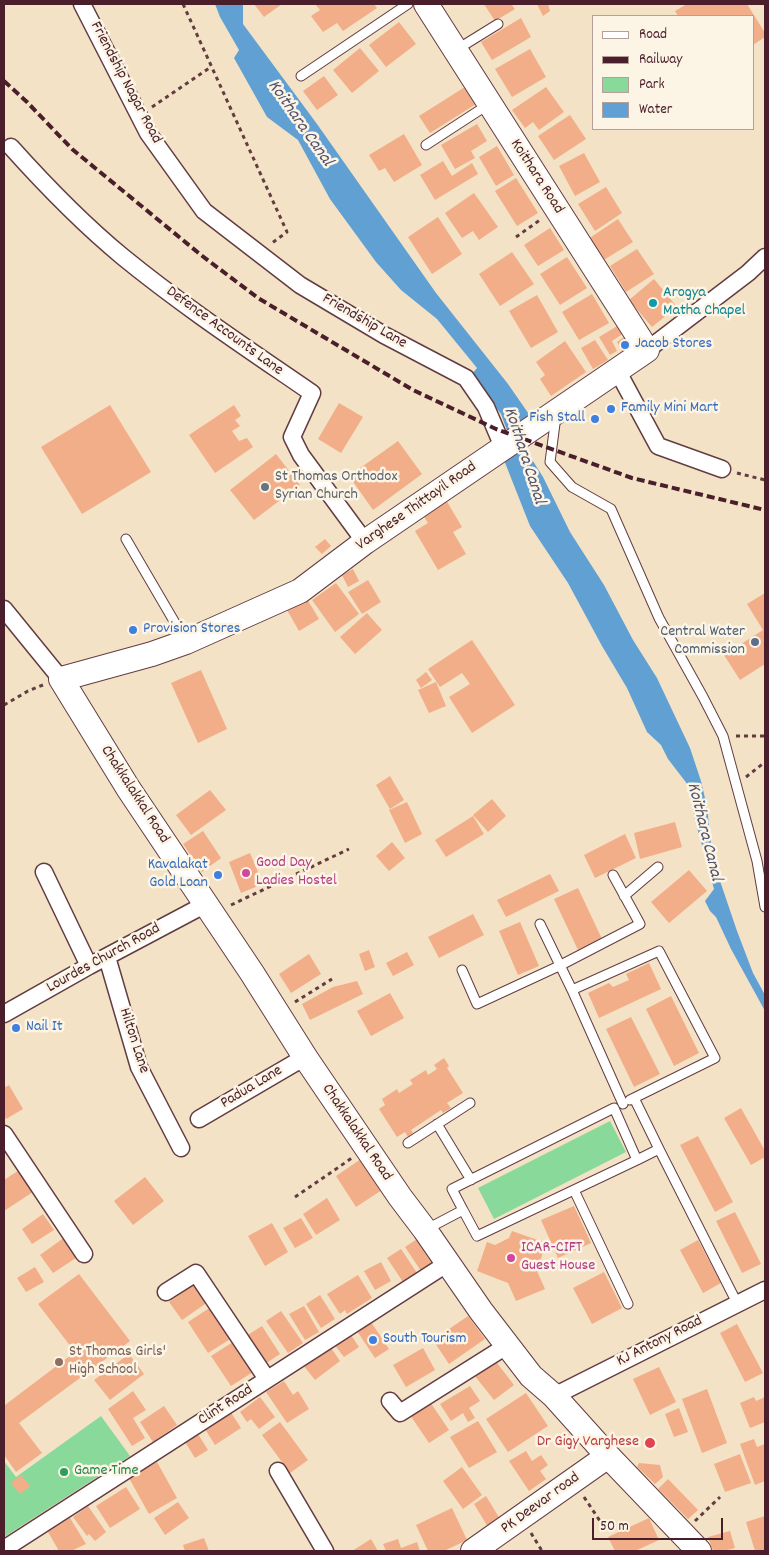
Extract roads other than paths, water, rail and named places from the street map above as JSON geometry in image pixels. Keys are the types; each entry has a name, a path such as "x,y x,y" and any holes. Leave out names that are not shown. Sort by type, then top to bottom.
{"street":[{"name":"Friendship Nagar Road","path":"82,4 148,133 204,211"},
{"name":"Koithara Road","path":"426,4 647,350"},
{"name":"Defence Accounts Lane","path":"12,147 48,187 122,256 200,317 312,393 292,437 301,455 365,542"},
{"name":"Friendship Lane","path":"204,211 300,285 384,335 466,378 486,407 503,447"},
{"name":"Varghese Thittayil Road","path":"61,679 152,654 186,642 300,591 365,542 647,350 748,273 765,257"},
{"path":"618,370 658,446 722,469"},
{"path":"4,609 61,679"},
{"name":"Chakkalakkal Road","path":"61,679 128,788 209,908 304,1057 481,1311 531,1376 554,1396 608,1456 699,1551"},
{"path":"44,872 90,966"},
{"name":"Lourdes Church Road","path":"4,1014 107,957 209,908"},
{"name":"Hilton Lane","path":"107,957 139,1067 181,1148"},
{"name":"Padua Lane","path":"200,1119 304,1057"},
{"path":"4,1134 84,1254"},
{"name":"Clint Road","path":"4,1549 448,1263"},
{"path":"166,1292 196,1273 267,1379"},
{"name":"KJ Antony Road","path":"554,1396 765,1290"},
{"path":"390,1401 400,1413 508,1346"},
{"name":"PK Deevar road","path":"473,1551 608,1456"},
{"path":"278,1471 325,1551"}],"lane":[{"path":"301,76 408,4"},
{"path":"456,50 498,24"},
{"path":"426,145 490,104"},
{"path":"557,411 550,462 572,487 611,509 659,618 704,697 723,736 757,861 765,907"},
{"path":"126,540 186,642"},
{"path":"624,896 658,867"},
{"path":"462,970 477,1004 559,966 640,924 613,875"},
{"path":"540,924 623,1104"},
{"path":"572,990 659,951 715,1058 452,1189 477,1236 659,1149"},
{"path":"634,1098 737,1304"},
{"path":"408,1143 470,1102"},
{"path":"614,1108 637,1160"},
{"path":"437,1124 471,1180"},
{"path":"574,1190 628,1304"},
{"path":"425,1230 463,1210"}],"water":[{"name":"Koithara Canal","path":"215,4 243,4 243,24 317,124 436,293 508,384 533,420 526,450 543,477 570,532 604,585 633,640 657,678 690,748 707,807 711,843 718,875 753,973 765,995 765,1011 716,917 710,911 705,901 714,889 695,820 688,785 668,759 661,745 647,732 627,688 568,583 530,526 502,455 513,447 501,414 471,375 477,368 437,319 401,290 376,262 330,199 298,140 267,117 234,58 239,50 220,17"}],"railway":[{"path":"4,81 72,149 201,255 258,298 413,390 496,429 632,478 765,510"}],"place":[{"name":"Arogya Matha Chapel","path":"653,303"},
{"name":"Jacob Stores","path":"625,345"},
{"name":"Family Mini Mart","path":"611,409"},
{"name":"Fish Stall","path":"595,419"},
{"name":"St Thomas Orthodox Syrian Church","path":"265,487"},
{"name":"Provision Stores","path":"133,630"},
{"name":"Central Water Commission","path":"755,642"},
{"name":"Good Day Ladies Hostel","path":"246,873"},
{"name":"Kavalakat Gold Loan","path":"218,875"},
{"name":"Nail It","path":"16,1028"},
{"name":"ICAR-CIFT Guest House","path":"511,1258"},
{"name":"South Tourism","path":"373,1340"},
{"name":"St Thomas Girls' High School","path":"59,1362"},
{"name":"Dr Gigy Varghese","path":"650,1443"},
{"name":"Game Time","path":"64,1472"}]}
